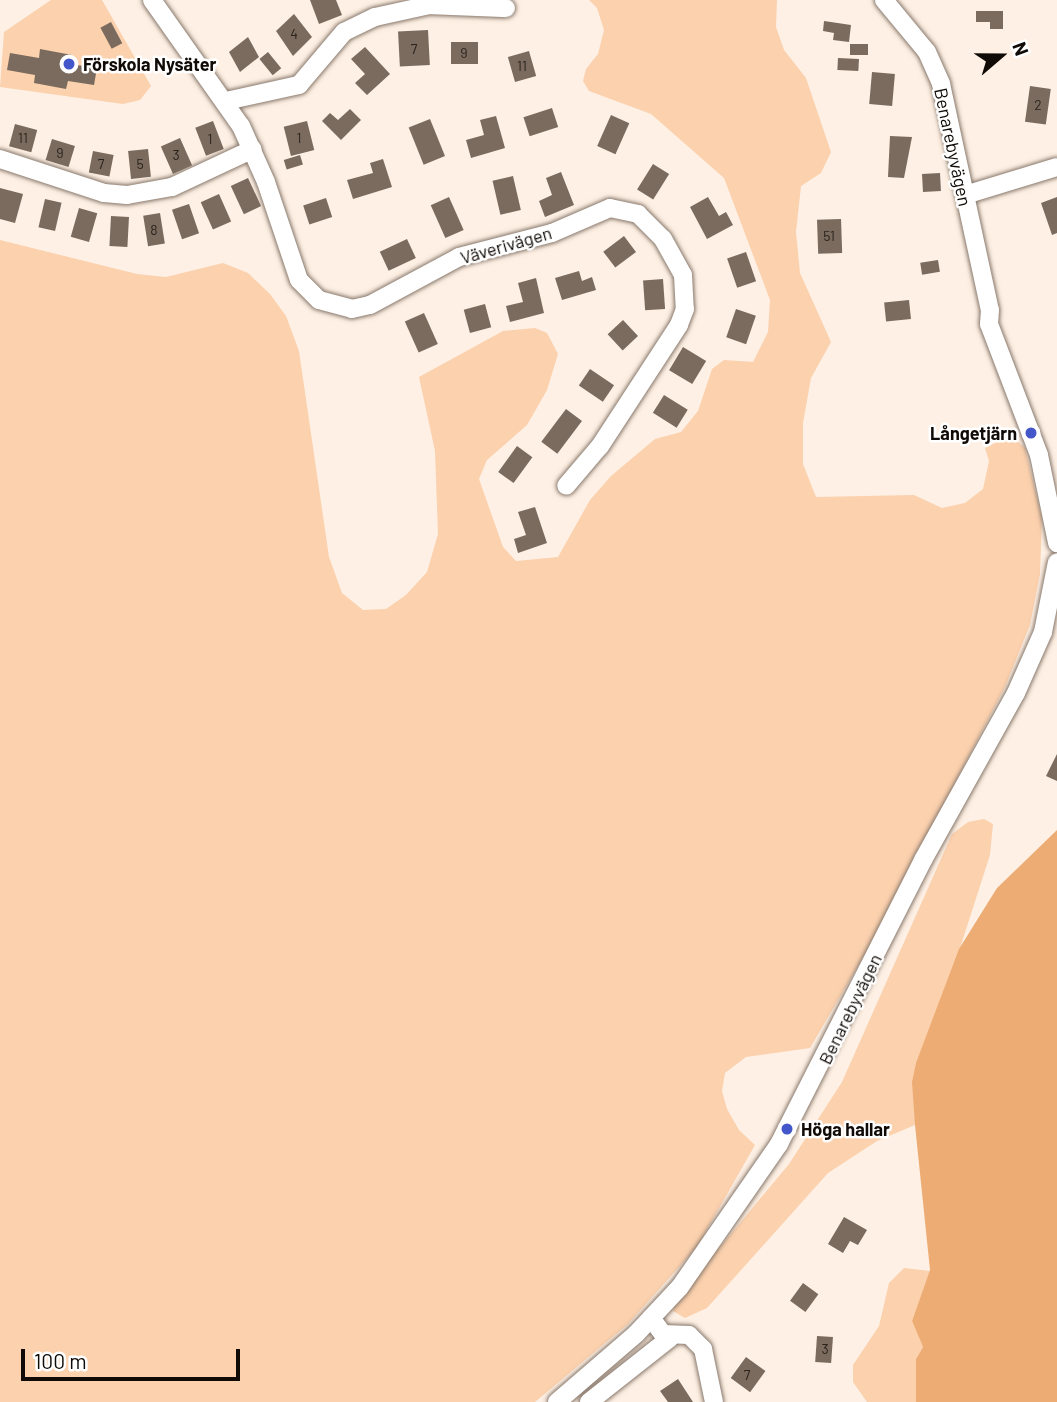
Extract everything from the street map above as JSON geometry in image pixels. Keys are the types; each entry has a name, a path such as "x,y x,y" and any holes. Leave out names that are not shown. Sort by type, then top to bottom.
{"street":[{"name":"Väverivägen","path":"152,0 226,101 253,149 299,280 319,300 352,309 370,305 459,257 552,233 598,211 623,207 651,226 677,259 683,275 685,309 651,372 600,446 566,486"},
{"name":"Benarebyvägen","path":"884,0 912,32 936,74 990,310 989,324 1039,455 1054,485 1057,542"},
{"path":"226,101 299,85 344,32 376,17 430,5 506,8"},
{"path":"0,159 104,192 127,195 172,187 253,149"},
{"path":"965,195 1057,167"},
{"name":"Benarebyvägen","path":"557,1402 651,1318 716,1240 795,1115 923,860 1016,694 1043,632 1057,562"},
{"path":"651,1318 670,1338"},
{"path":"589,1402 610,1382 644,1363 670,1338 689,1335 703,1349 714,1402"}],"shaded area":[{"name":"Förskola Nysäter","path":"51,0 102,0 151,86 140,100 123,104 0,87 4,32"},
{"path":"589,0 777,0 776,27 784,50 806,78 831,152 821,173 801,186 796,232 800,273 831,342 811,378 803,423 803,464 816,497 914,495 942,508 965,503 983,489 989,461 985,448 1011,435 1025,448 1042,518 1040,574 1030,625 1005,687 872,942 810,1048 746,1057 725,1073 722,1091 727,1109 739,1130 755,1145 697,1247 628,1324 535,1402 0,1402 0,240 137,274 166,277 223,263 248,273 270,294 286,316 299,351 329,557 342,593 363,610 386,609 406,595 427,572 438,534 435,451 419,377 503,331 535,328 547,333 558,354 547,390 527,425 487,460 479,479 503,547 516,561 558,557 590,500 611,476 655,439 681,432 698,411 712,369 724,360 753,362 768,332 770,300 724,178 651,114 589,91 583,81 586,69 598,54 604,30 597,8"},
{"path":"984,819 993,824 990,855 943,1001 916,1064 915,1125 877,1141 828,1173 707,1308 685,1318 673,1311 675,1301 789,1164 842,1082 952,834 968,822"},
{"path":"1057,830 1057,1402 916,1402 916,1359 923,1347 912,1321 930,1270 912,1082 916,1063 959,949 997,888"},
{"path":"904,1268 930,1271 912,1321 923,1347 916,1359 916,1402 867,1402 853,1382 853,1365 879,1326 889,1283"}],"building":[{"path":"310,0 336,0 342,15 319,24"},
{"path":"976,11 1003,11 1003,29 990,29 990,22 976,22"},
{"path":"294,14 312,37 293,56 276,31"},
{"path":"824,21 851,25 849,42 833,40 834,33 823,31"},
{"path":"111,22 122,43 112,49 100,28"},
{"path":"428,30 430,65 400,67 398,32"},
{"path":"248,37 259,57 240,72 229,52"},
{"path":"451,42 478,42 478,64 451,64"},
{"path":"850,44 868,44 868,55 850,55"},
{"path":"365,47 390,74 367,95 355,83 365,74 351,59"},
{"path":"40,49 72,55 70,64 97,68 94,85 68,81 66,89 34,83 35,75 7,70 10,53 39,58"},
{"path":"529,51 536,76 515,82 508,57"},
{"path":"268,52 281,68 273,75 259,59"},
{"path":"838,58 859,59 858,71 837,70"},
{"path":"872,72 895,74 892,106 869,104"},
{"path":"1030,86 1051,89 1046,125 1025,122"},
{"path":"552,108 558,127 530,136 523,117"},
{"path":"350,109 361,120 341,140 322,121 330,113 338,120"},
{"path":"611,115 629,123 615,154 597,146"},
{"path":"496,116 505,148 471,158 466,140 484,135 480,120"},
{"path":"430,119 445,156 424,165 409,128"},
{"path":"213,121 224,149 206,156 195,128"},
{"path":"307,121 314,150 291,156 284,127"},
{"path":"15,124 37,130 31,152 9,146"},
{"path":"890,136 912,137 904,178 888,177"},
{"path":"180,138 192,165 173,174 161,147"},
{"path":"52,139 75,146 69,167 46,160"},
{"path":"148,149 151,177 131,179 128,151"},
{"path":"93,151 114,155 109,177 89,173"},
{"path":"300,155 303,165 287,170 284,160"},
{"path":"383,159 392,187 353,199 347,180 373,173 370,163"},
{"path":"653,164 669,174 653,200 637,189"},
{"path":"561,172 574,205 545,217 539,201 552,195 546,178"},
{"path":"940,173 941,191 923,192 922,174"},
{"path":"513,176 521,210 500,215 493,181"},
{"path":"248,178 261,206 244,214 231,186"},
{"path":"0,188 23,194 15,223 0,219"},
{"path":"219,194 231,221 213,230 201,202"},
{"path":"449,197 464,230 445,238 431,205"},
{"path":"708,197 719,216 726,212 733,225 707,239 690,207"},
{"path":"1057,197 1057,233 1052,235 1041,203"},
{"path":"326,198 332,217 309,224 303,205"},
{"path":"45,199 62,203 55,231 38,227"},
{"path":"189,204 199,233 182,239 172,210"},
{"path":"79,208 97,213 89,242 71,237"},
{"path":"160,213 165,244 148,246 143,216"},
{"path":"111,216 129,217 127,247 109,246"},
{"path":"841,219 842,253 818,254 817,220"},
{"path":"624,236 636,252 615,268 603,252"},
{"path":"407,239 416,258 389,271 380,252"},
{"path":"746,252 756,281 737,288 727,259"},
{"path":"938,260 940,272 922,275 920,263"},
{"path":"579,271 582,281 592,277 596,290 562,300 555,278"},
{"path":"536,278 544,313 510,322 506,306 523,302 518,283"},
{"path":"663,279 665,309 645,310 643,280"},
{"path":"909,300 911,319 886,322 884,303"},
{"path":"485,304 491,327 470,333 464,310"},
{"path":"736,309 756,316 746,344 726,337"},
{"path":"424,313 438,344 419,353 405,322"},
{"path":"623,320 638,336 623,350 608,334"},
{"path":"683,347 706,361 692,384 669,370"},
{"path":"590,369 614,385 603,402 579,386"},
{"path":"664,395 688,410 677,428 653,413"},
{"path":"566,409 582,421 557,454 541,442"},
{"path":"517,446 532,457 514,483 498,472"},
{"path":"535,507 547,543 518,553 514,539 526,535 518,512"},
{"path":"1057,754 1057,781 1046,776"},
{"path":"844,1217 867,1230 858,1245 850,1241 843,1253 828,1244"},
{"path":"803,1283 818,1294 805,1312 790,1301"},
{"path":"817,1336 833,1337 831,1363 815,1362"},
{"path":"746,1357 765,1371 750,1392 731,1378"},
{"path":"678,1379 693,1402 668,1402 660,1391"}],"place":[{"name":"Förskola Nysäter","path":"69,64"},
{"name":"Långetjärn","path":"1031,433"},
{"name":"Höga hallar","path":"787,1129"}]}
